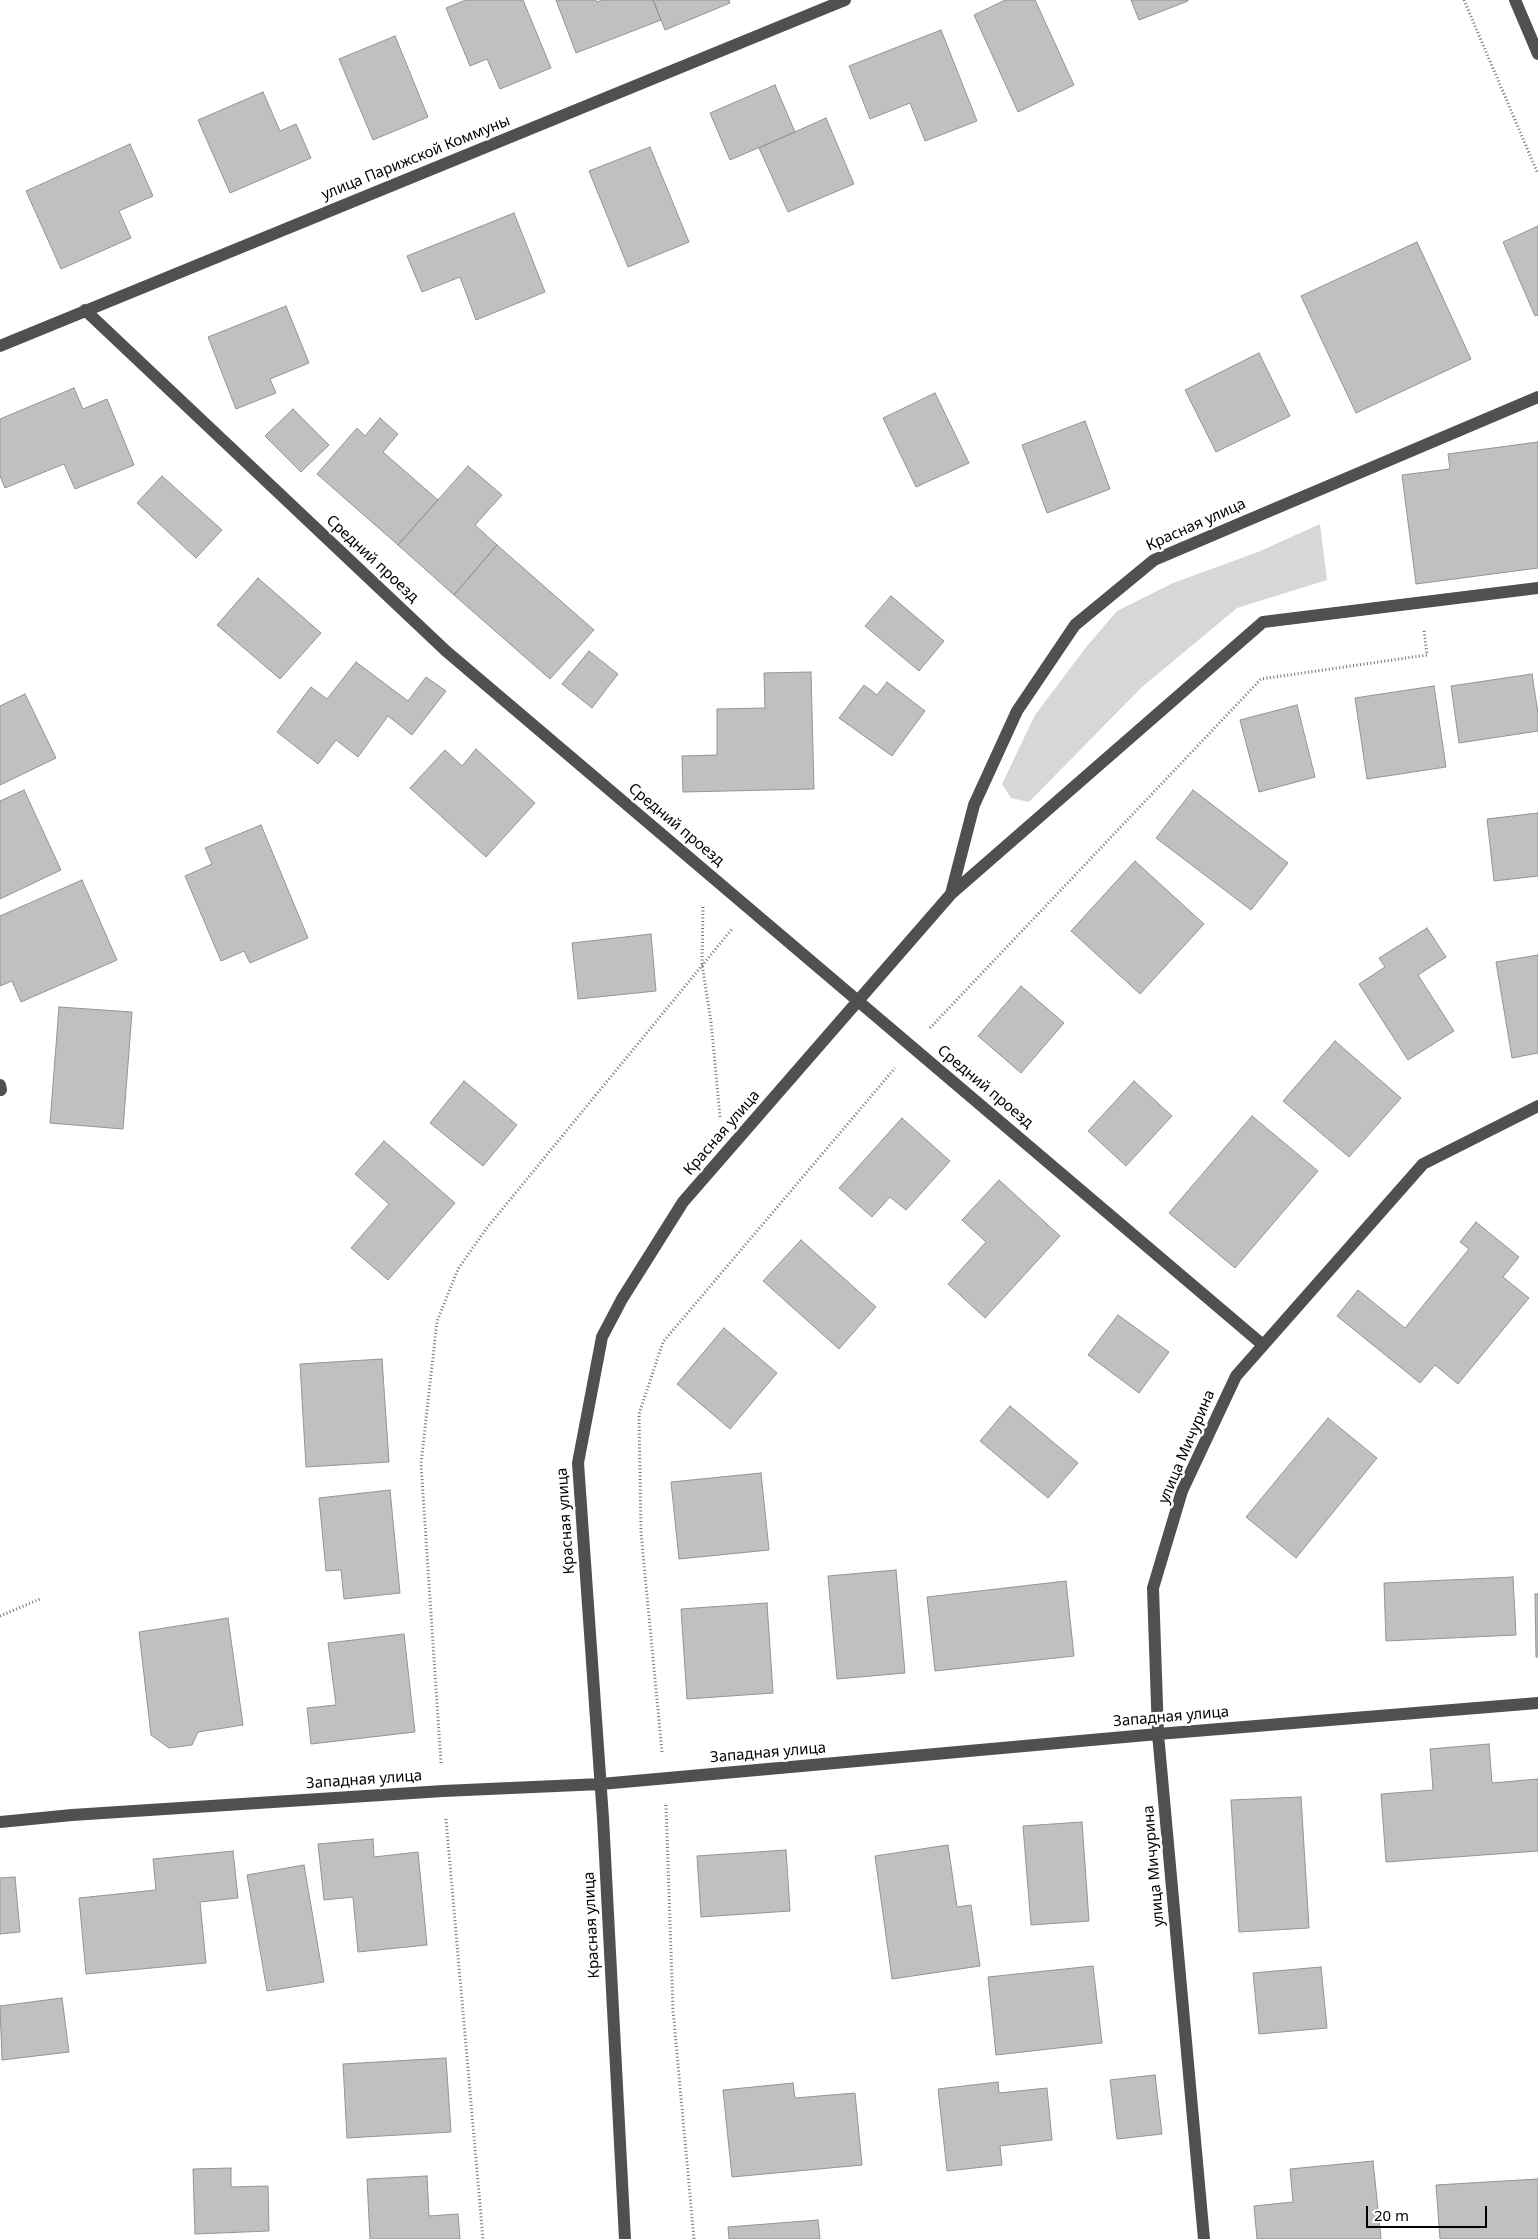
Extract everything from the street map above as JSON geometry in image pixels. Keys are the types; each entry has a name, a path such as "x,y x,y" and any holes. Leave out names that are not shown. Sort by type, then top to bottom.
{"street":[{"name":"улица Парижской Коммуны","path":"0,346 845,0"},
{"path":"1515,0 1538,54"},
{"name":"Средний проезд","path":"85,310 446,651 1263,1345"},
{"name":"Красная улица","path":"952,894 974,805 1017,711 1075,625 1154,560 1538,397"},
{"name":"Красная улица","path":"625,2239 601,1784 578,1463 602,1337 622,1299 683,1202 952,894 1263,622 1538,588"},
{"name":"улица Мичурина","path":"1204,2239 1158,1734 1153,1588 1182,1491 1236,1376 1423,1164 1538,1106"},
{"name":"Западная улица","path":"0,1822 72,1815 443,1791 601,1784 1158,1734 1538,1703"}],"path":[{"path":"1464,0 1538,174"},
{"path":"694,2239 673,2010 665,1779 641,1533 639,1414 663,1342 912,1047 1261,680 1427,655 1421,602"},
{"path":"703,869 702,964 711,1022 724,1155"},
{"path":"483,2239 443,1791 421,1464 437,1321 458,1269 486,1229 749,908"},
{"path":"0,1616 40,1600"}],"shaded area":[{"path":"1320,524 1327,580 1237,608 1142,687 1029,802 1011,798 1002,784 1035,715 1087,646 1117,611 1173,583 1258,552"}],"building":[{"path":"466,0 523,0 551,68 500,89 487,59 470,66 446,8"},
{"path":"556,0 596,0 597,2 602,0 653,0 661,20 576,53"},
{"path":"653,0 729,0 730,3 665,30"},
{"path":"1005,0 1035,0 1074,85 1018,112 974,15"},
{"path":"1131,0 1188,0 1188,1 1139,20"},
{"path":"941,30 977,121 925,141 910,103 870,119 849,66"},
{"path":"395,36 428,117 373,140 339,59"},
{"path":"775,85 795,132 730,160 710,113"},
{"path":"263,92 280,131 296,124 311,158 230,193 198,120"},
{"path":"826,118 854,184 788,212 759,148"},
{"path":"130,144 153,196 119,211 131,238 61,269 26,191"},
{"path":"650,147 689,242 628,267 589,171"},
{"path":"514,213 545,292 476,320 460,277 422,292 407,256"},
{"path":"1538,226 1538,315 1535,316 1503,242"},
{"path":"1417,242 1471,359 1356,413 1301,296"},
{"path":"286,306 309,363 270,379 276,393 236,409 208,337"},
{"path":"1259,353 1290,416 1216,452 1185,390"},
{"path":"74,388 83,409 107,399 134,465 75,489 64,464 5,488 0,476 0,419"},
{"path":"935,393 969,463 916,487 883,418"},
{"path":"293,409 329,445 301,472 265,436"},
{"path":"380,418 398,434 383,452 438,500 398,545 317,474 357,428 365,436"},
{"path":"1085,421 1110,489 1047,513 1022,445"},
{"path":"1538,442 1538,568 1416,584 1402,475 1450,469 1448,454"},
{"path":"468,466 502,495 475,525 497,545 454,595 398,545"},
{"path":"162,476 222,530 196,558 137,503"},
{"path":"497,545 594,630 550,679 454,595"},
{"path":"258,578 321,633 280,679 217,625"},
{"path":"891,596 944,641 919,671 865,626"},
{"path":"589,651 618,674 592,708 562,684"},
{"path":"356,662 408,701 426,677 446,691 412,735 388,716 358,757 336,740 318,764 277,732 311,687 327,699"},
{"path":"811,672 814,789 683,792 682,756 717,755 717,709 765,708 764,673"},
{"path":"1532,674 1538,713 1538,731 1459,743 1451,686"},
{"path":"887,682 925,711 892,756 839,718 864,685 877,695"},
{"path":"1434,686 1446,767 1367,779 1355,698"},
{"path":"25,694 56,758 0,785 0,706"},
{"path":"1297,705 1315,777 1259,792 1240,720"},
{"path":"476,749 535,803 486,857 410,788 445,750 462,766"},
{"path":"24,790 61,870 0,899 0,801"},
{"path":"1193,790 1288,863 1251,910 1156,838"},
{"path":"1538,813 1538,876 1494,881 1487,819"},
{"path":"261,825 308,938 250,963 244,951 221,961 185,876 212,864 205,848"},
{"path":"1135,861 1204,924 1140,994 1071,931"},
{"path":"82,880 117,960 21,1002 12,981 0,986 0,916"},
{"path":"1427,928 1446,957 1418,975 1454,1031 1408,1060 1359,984 1385,967 1379,958"},
{"path":"651,934 656,991 578,999 572,943"},
{"path":"1538,955 1538,1053 1512,1058 1496,962"},
{"path":"1021,986 1064,1023 1021,1073 978,1036"},
{"path":"59,1007 132,1012 123,1129 50,1123"},
{"path":"1335,1041 1401,1098 1349,1157 1283,1101"},
{"path":"464,1081 517,1125 483,1166 430,1123"},
{"path":"1134,1081 1172,1116 1126,1166 1088,1131"},
{"path":"1252,1116 1318,1171 1235,1268 1169,1213"},
{"path":"902,1118 950,1161 906,1210 890,1197 872,1217 839,1188"},
{"path":"384,1141 455,1203 388,1280 351,1248 389,1204 355,1174"},
{"path":"999,1180 1060,1236 985,1318 948,1284 986,1242 962,1220"},
{"path":"1476,1222 1519,1257 1503,1277 1529,1298 1458,1384 1435,1365 1420,1383 1337,1316 1358,1290 1405,1328 1469,1249 1460,1242"},
{"path":"801,1240 876,1307 839,1349 763,1281"},
{"path":"1118,1315 1169,1352 1139,1393 1088,1355"},
{"path":"724,1328 777,1373 730,1429 677,1384"},
{"path":"382,1359 389,1462 306,1467 300,1364"},
{"path":"1010,1406 1078,1463 1048,1498 980,1441"},
{"path":"1328,1418 1377,1458 1296,1558 1246,1517"},
{"path":"761,1473 769,1550 679,1559 671,1482"},
{"path":"390,1490 400,1593 344,1599 341,1570 326,1571 319,1498"},
{"path":"896,1570 905,1673 837,1679 828,1576"},
{"path":"1513,1577 1516,1635 1386,1641 1384,1583"},
{"path":"1066,1581 1074,1656 935,1671 927,1597"},
{"path":"1535,1594 1538,1594 1538,1657 1536,1657"},
{"path":"767,1603 773,1693 687,1699 681,1609"},
{"path":"228,1618 243,1725 198,1732 192,1745 169,1748 151,1735 139,1632"},
{"path":"404,1634 415,1732 311,1744 307,1708 336,1705 328,1643"},
{"path":"1489,1744 1492,1783 1538,1779 1538,1851 1386,1862 1381,1794 1433,1790 1430,1749"},
{"path":"1301,1797 1309,1928 1239,1932 1231,1800"},
{"path":"1082,1822 1089,1921 1031,1925 1023,1826"},
{"path":"373,1839 374,1857 418,1852 427,1945 358,1952 353,1897 324,1900 318,1844"},
{"path":"948,1845 957,1907 971,1905 980,1966 892,1979 875,1856"},
{"path":"786,1850 790,1911 701,1917 697,1856"},
{"path":"233,1851 238,1898 200,1902 206,1963 86,1974 79,1898 156,1890 153,1859"},
{"path":"304,1865 324,1982 267,1991 247,1875"},
{"path":"15,1877 20,1932 0,1934 0,1878"},
{"path":"1093,1966 1102,2043 996,2055 988,1977"},
{"path":"1321,1967 1327,2028 1259,2034 1253,1973"},
{"path":"62,1998 69,2052 2,2060 0,2006"},
{"path":"446,2058 451,2132 347,2138 343,2064"},
{"path":"1155,2075 1162,2134 1117,2139 1110,2080"},
{"path":"998,2082 999,2093 1047,2088 1052,2140 1000,2146 1002,2165 947,2171 938,2089"},
{"path":"793,2083 795,2098 855,2093 862,2165 732,2177 723,2090"},
{"path":"1373,2161 1381,2239 1257,2239 1254,2206 1293,2202 1290,2169"},
{"path":"231,2168 231,2187 268,2186 269,2231 195,2234 193,2169"},
{"path":"427,2176 429,2216 458,2214 460,2239 370,2239 367,2179"},
{"path":"1538,2179 1538,2239 1440,2239 1436,2185"},
{"path":"818,2220 820,2239 729,2239 728,2227"}]}
